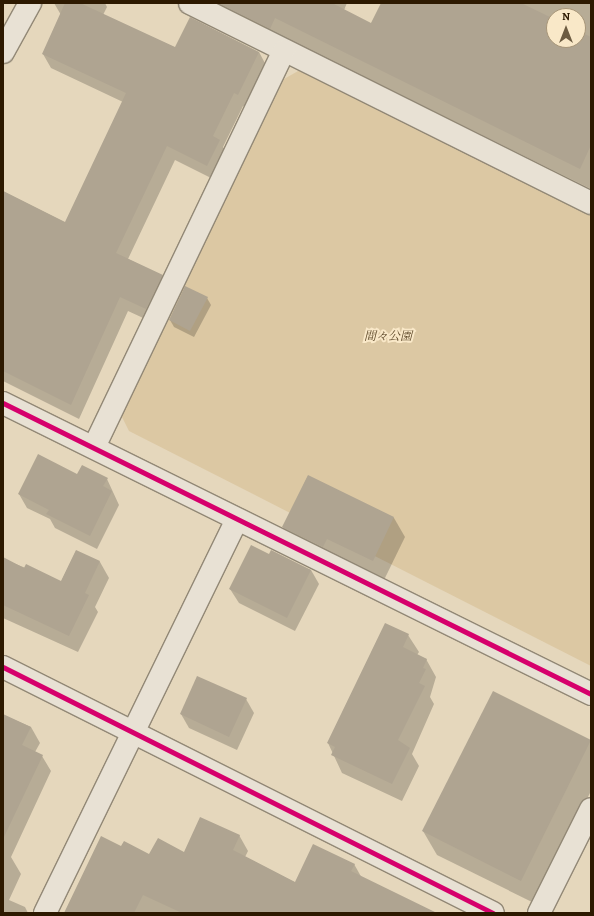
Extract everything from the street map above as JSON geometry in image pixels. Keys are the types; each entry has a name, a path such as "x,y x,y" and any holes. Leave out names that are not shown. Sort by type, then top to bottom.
{"street":[{"path":"3,52 30,3"},
{"path":"190,3 591,203"},
{"path":"94,447 284,51"},
{"path":"3,403 591,694"},
{"path":"45,913 132,730 237,520"},
{"path":"3,667 132,730 493,913"},
{"path":"538,913 591,809"}],"green space":[{"name":"間々公園","path":"307,66 591,216 591,666 129,431 121,415 284,79"}],"building":[{"path":"65,3 80,3 175,47 190,17 259,52 238,95 234,93 213,136 220,140 207,166 167,146 116,253 163,275 146,309 120,297 71,405 3,371 3,191 65,222 126,93 42,54"},
{"path":"218,3 332,3 371,23 381,3 521,3 546,15 546,48 586,48 586,35 591,37 591,145 580,169 275,18 270,29"},
{"path":"185,286 208,297 190,331 169,320"},
{"path":"38,454 77,474 82,465 108,478 103,486 112,491 90,536 46,514 49,510 18,494"},
{"path":"308,475 394,517 373,561 327,539 323,547 282,527"},
{"path":"251,545 269,554 271,550 311,570 287,618 229,589"},
{"path":"76,550 100,561 85,593 89,595 69,636 3,605 3,557 24,568 26,564 61,581"},
{"path":"385,623 409,634 403,647 427,659 423,668 426,669 419,683 425,686 398,740 410,748 392,784 331,755 335,747 327,743"},
{"path":"197,676 247,698 229,737 180,714"},
{"path":"493,691 591,740 521,881 422,831"},
{"path":"3,714 31,727 22,745 43,755 3,839"},
{"path":"200,817 240,835 233,850 295,882 313,844 355,864 351,871 437,913 182,913 143,895 134,913 64,913 101,836 121,846 124,841 149,854 158,838 184,852"}],"cycle path":[{"path":"3,403 591,694"},
{"path":"3,667 493,913"}]}
